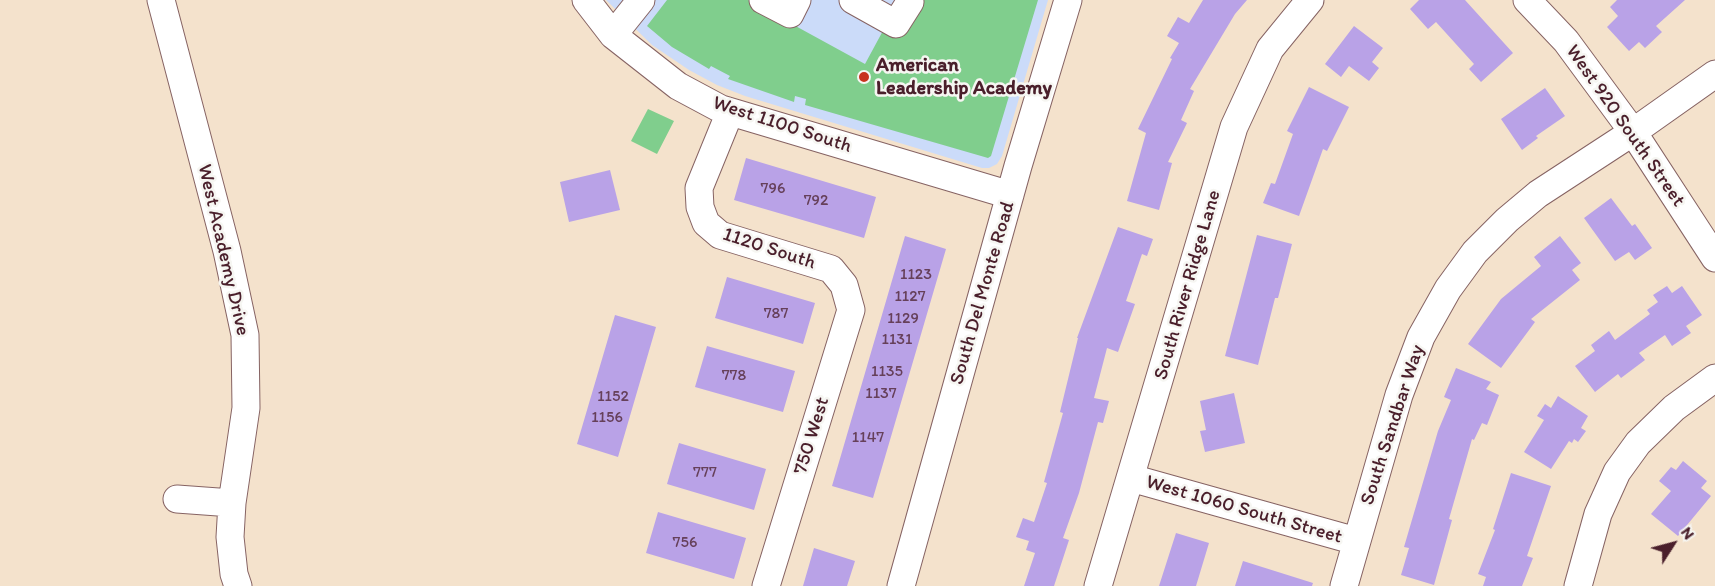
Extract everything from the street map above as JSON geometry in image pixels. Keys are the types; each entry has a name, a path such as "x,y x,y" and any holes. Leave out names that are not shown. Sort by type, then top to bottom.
{"street":[{"name":"West Academy Drive","path":"161,0 227,251 245,335 246,408 232,503 230,537 234,574 238,586"},
{"name":"West 1100 South","path":"586,0 613,35 678,86 721,109 1010,195"},
{"path":"613,35 640,0"},
{"path":"763,0 790,14 797,0"},
{"path":"853,0 897,24 910,2"},
{"name":"South Del Monte Road","path":"901,586 1010,195 1068,0"},
{"name":"South River Ridge Lane","path":"1098,586 1234,127 1270,49 1311,0"},
{"name":"West 920 South Street","path":"1527,0 1566,41 1633,132 1715,258"},
{"name":"South Sandbar Way","path":"1344,586 1399,395 1421,337 1448,289 1475,252 1507,220 1538,194 1633,132 1715,74"},
{"name":"1120 South","path":"730,112 699,188 700,207 706,223 720,235 831,269 844,285"},
{"name":"750 West","path":"766,586 851,310 844,285"},
{"path":"1578,586 1598,514 1617,472 1638,443 1674,408 1715,378"},
{"name":"West 1060 South Street","path":"1131,478 1356,541"},
{"path":"177,499 232,503"}],"shaded area":[{"name":"American Leadership Academy","path":"606,0 1048,0 1002,156 997,164 989,168 982,168 745,96 717,85 689,70 652,45"}],"green space":[{"name":"American Leadership Academy","path":"667,0 748,0 865,64 885,27 903,36 921,3 916,0 1038,0 991,156 988,158 805,105 806,99 795,96 794,102 728,79 730,76 711,66 709,69 672,47 647,26"},
{"path":"648,109 674,121 657,154 631,141"}],"building":[{"path":"1203,0 1247,0 1235,14 1190,89 1194,91 1181,120 1187,123 1168,162 1172,163 1159,210 1127,201 1146,133 1138,129 1179,43 1167,36 1178,17 1189,23"},
{"path":"1419,0 1465,0 1513,53 1481,82 1469,69 1474,64 1436,22 1428,29 1410,9"},
{"path":"1617,0 1685,0 1656,26 1662,32 1645,48 1639,42 1629,51 1607,27 1618,16 1610,7"},
{"path":"1354,26 1383,48 1372,62 1379,68 1369,81 1349,66 1341,77 1325,64"},
{"path":"1309,87 1349,107 1327,151 1323,149 1299,216 1263,203 1271,183 1275,184 1293,134 1287,131"},
{"path":"1545,88 1565,116 1536,136 1538,138 1522,150 1501,119"},
{"path":"746,158 876,197 864,238 734,200"},
{"path":"610,170 620,210 569,222 560,182"},
{"path":"1611,198 1632,226 1635,224 1652,248 1635,260 1629,252 1615,261 1584,218"},
{"path":"1118,227 1153,239 1147,256 1142,254 1126,301 1135,304 1118,352 1107,348 1094,398 1109,401 1103,423 1098,422 1079,493 1063,538 1069,540 1054,586 1024,586 1035,553 1026,550 1029,541 1016,537 1023,518 1034,522 1047,483 1044,482 1063,413 1060,412 1077,338"},
{"path":"1257,235 1292,244 1258,365 1225,356"},
{"path":"905,236 946,249 873,498 832,486"},
{"path":"1560,236 1581,263 1572,270 1580,280 1531,319 1535,322 1501,368 1468,344 1501,299 1541,266 1534,257"},
{"path":"727,277 815,303 803,344 715,318"},
{"path":"1667,286 1672,293 1682,286 1702,315 1686,326 1691,333 1672,346 1665,335 1639,353 1645,360 1621,378 1618,374 1595,392 1575,366 1595,351 1591,345 1609,331 1615,340 1650,314 1647,310 1658,302 1653,295"},
{"path":"615,315 656,327 618,457 577,444"},
{"path":"707,346 795,371 783,412 695,387"},
{"path":"1456,368 1491,382 1486,389 1499,395 1487,425 1482,423 1474,440 1472,439 1449,519 1452,520 1434,585 1401,575 1409,548 1404,547 1438,431 1451,400 1444,397"},
{"path":"1234,393 1245,443 1205,452 1200,431 1206,430 1200,401"},
{"path":"1558,396 1588,416 1581,428 1586,431 1578,442 1574,439 1572,443 1569,441 1551,469 1524,452 1544,420 1537,416 1545,404 1551,408"},
{"path":"679,443 766,469 754,510 667,484"},
{"path":"1683,461 1707,481 1701,488 1711,496 1678,536 1651,514 1671,491 1659,481 1671,467 1676,470"},
{"path":"1511,473 1551,486 1527,556 1533,558 1522,586 1483,586 1486,577 1478,574 1495,530 1493,529"},
{"path":"658,512 746,538 734,579 646,553"},
{"path":"1176,533 1209,543 1196,586 1159,586"},
{"path":"814,548 855,561 847,586 803,586"},
{"path":"1243,561 1313,583 1312,586 1235,586"}],"place":[{"name":"American Leadership Academy","path":"864,77"}]}
